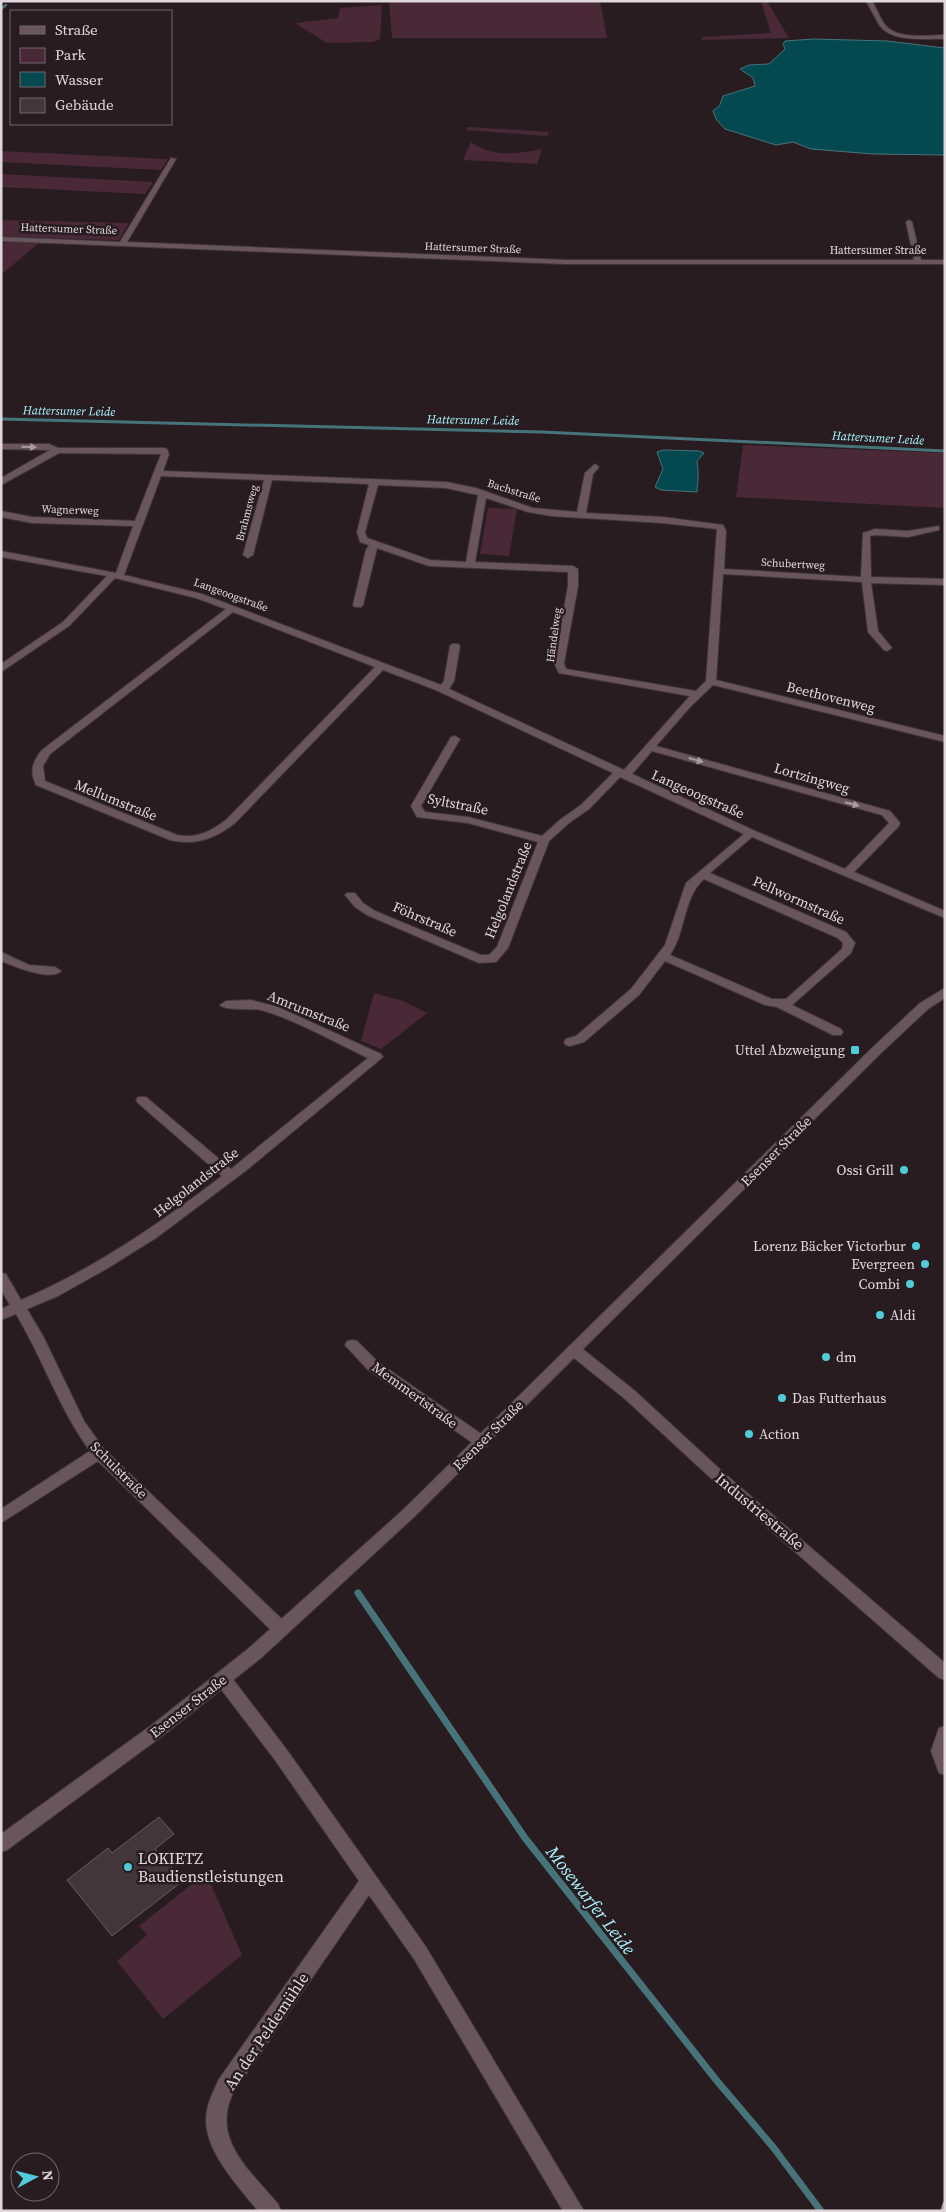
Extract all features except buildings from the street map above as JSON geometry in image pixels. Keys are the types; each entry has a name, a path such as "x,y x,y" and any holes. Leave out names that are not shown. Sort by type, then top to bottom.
{"street":[{"path":"870,1 884,27 889,31 906,35 945,36"},
{"path":"123,242 173,159"},
{"path":"909,222 918,262"},
{"name":"Hattersumer Straße","path":"1,239 123,242 566,262 945,262"},
{"path":"1,446 49,447 57,450 164,451 165,454 140,524 116,575 66,624 1,669"},
{"path":"1,482 57,450"},
{"path":"581,515 589,473 595,466"},
{"name":"Bachstraße","path":"158,473 446,486 483,493 531,510 663,520 720,527 722,531 711,682"},
{"name":"Brahmsweg","path":"248,555 269,477"},
{"path":"358,605 370,550 374,545 361,537 374,483"},
{"path":"470,564 483,493"},
{"name":"Wagnerweg","path":"1,514 32,520 140,524"},
{"path":"887,648 873,632 866,580 866,535 876,532 908,534 936,528"},
{"name":"Händelweg","path":"374,545 429,563 573,569 573,586 559,663 562,671 697,694"},
{"name":"Langeoogstraße","path":"2,554 116,575 176,589 381,666 443,690 751,833 945,915"},
{"name":"Schubertweg","path":"719,571 866,580 945,582"},
{"name":"Mellumstraße","path":"232,609 46,752 36,764 40,783 174,838 190,840 207,837 216,833 231,821 381,666"},
{"path":"443,690 449,680 455,646"},
{"path":"621,774 697,694 711,682"},
{"name":"Beethovenweg","path":"711,682 945,739"},
{"name":"Syltstraße","path":"455,739 416,806 421,815 448,815 469,819 544,840"},
{"name":"Lortzingweg","path":"649,746 886,813 893,818 895,823 893,827 846,873"},
{"name":"Helgolandstraße","path":"492,959 502,948 544,840 593,800 621,774"},
{"path":"570,1042 580,1039 635,992 671,945 690,884 751,833"},
{"name":"Pellwormstraße","path":"702,874 842,935 849,943 848,950 790,1002 780,1004"},
{"name":"Föhrstraße","path":"351,895 371,914 479,959 492,959"},
{"path":"1,956 27,968 55,971"},
{"path":"664,956 769,1002 780,1004 837,1032"},
{"name":"Esenser Straße","path":"1,1844 159,1729 223,1679 409,1513 876,1051 924,1006 945,992"},
{"name":"Amrumstraße","path":"226,1006 251,1004 274,1010 377,1057"},
{"name":"Helgolandstraße","path":"1,1314 68,1285 157,1232 230,1176 377,1057"},
{"path":"142,1100 230,1176"},
{"name":"Schulstraße","path":"1,1278 36,1336 78,1424 99,1453 281,1628"},
{"name":"Memmertstraße","path":"352,1345 380,1372 482,1442"},
{"name":"Industriestraße","path":"574,1350 608,1377 719,1477 783,1530 945,1673"},
{"path":"1,1518 99,1453"},
{"path":"223,1679 281,1755 420,1953 574,2211"},
{"path":"945,1733 939,1751 945,1768"},
{"name":"An der Peldemühle","path":"271,2211 225,2152 216,2132 216,2108 226,2086 369,1882"}],"green space":[{"path":"389,1 600,1 607,38 392,38"},
{"path":"761,1 767,1 789,38 702,40 702,37 771,33"},
{"path":"382,5 380,39 373,42 327,43 295,23 338,18 340,8"},
{"path":"468,127 549,132 547,136 466,130"},
{"path":"471,142 488,151 497,153 514,153 542,149 537,164 463,160"},
{"path":"1,151 168,159 161,170 1,162"},
{"path":"1,174 153,182 145,194 1,187"},
{"path":"1,220 129,223 119,240 1,237"},
{"path":"6,241 40,242 1,275 1,244"},
{"path":"743,445 945,453 945,508 736,497"},
{"path":"488,508 517,509 509,556 480,554"},
{"path":"374,993 403,1001 427,1013 381,1049 361,1041"},
{"path":"206,1873 242,1955 163,2019 117,1961 147,1935 139,1926"}],"water":[{"path":"814,39 887,41 945,48 945,155 873,154 811,149 793,142 776,145 725,129 716,119 713,111 720,105 723,96 755,86 753,78 740,69 749,65 769,64 785,49 783,44 785,41"},
{"path":"663,450 699,451 704,453 697,461 697,492 661,490 655,487 663,469 657,452"}],"waterway":[{"path":"1,9 6,5"},
{"name":"Hattersumer Leide","path":"1,419 542,432 945,451"},
{"name":"Mosewarfer Leide","path":"358,1593 525,1838 717,2081 773,2147 821,2211"}],"railway":[{"path":"943,2211 945,2204"}],"place":[{"name":"Uttel Abzweigung","path":"855,1050"},
{"name":"Ossi Grill","path":"904,1170"},
{"name":"Lorenz Bäcker Victorbur","path":"916,1246"},
{"name":"Evergreen","path":"925,1264"},
{"name":"Combi","path":"910,1284"},
{"name":"Aldi","path":"880,1315"},
{"name":"dm","path":"826,1357"},
{"name":"Das Futterhaus","path":"782,1398"},
{"name":"Action","path":"749,1434"},
{"name":"LOKIETZ Baudienstleistungen","path":"128,1867"}]}
